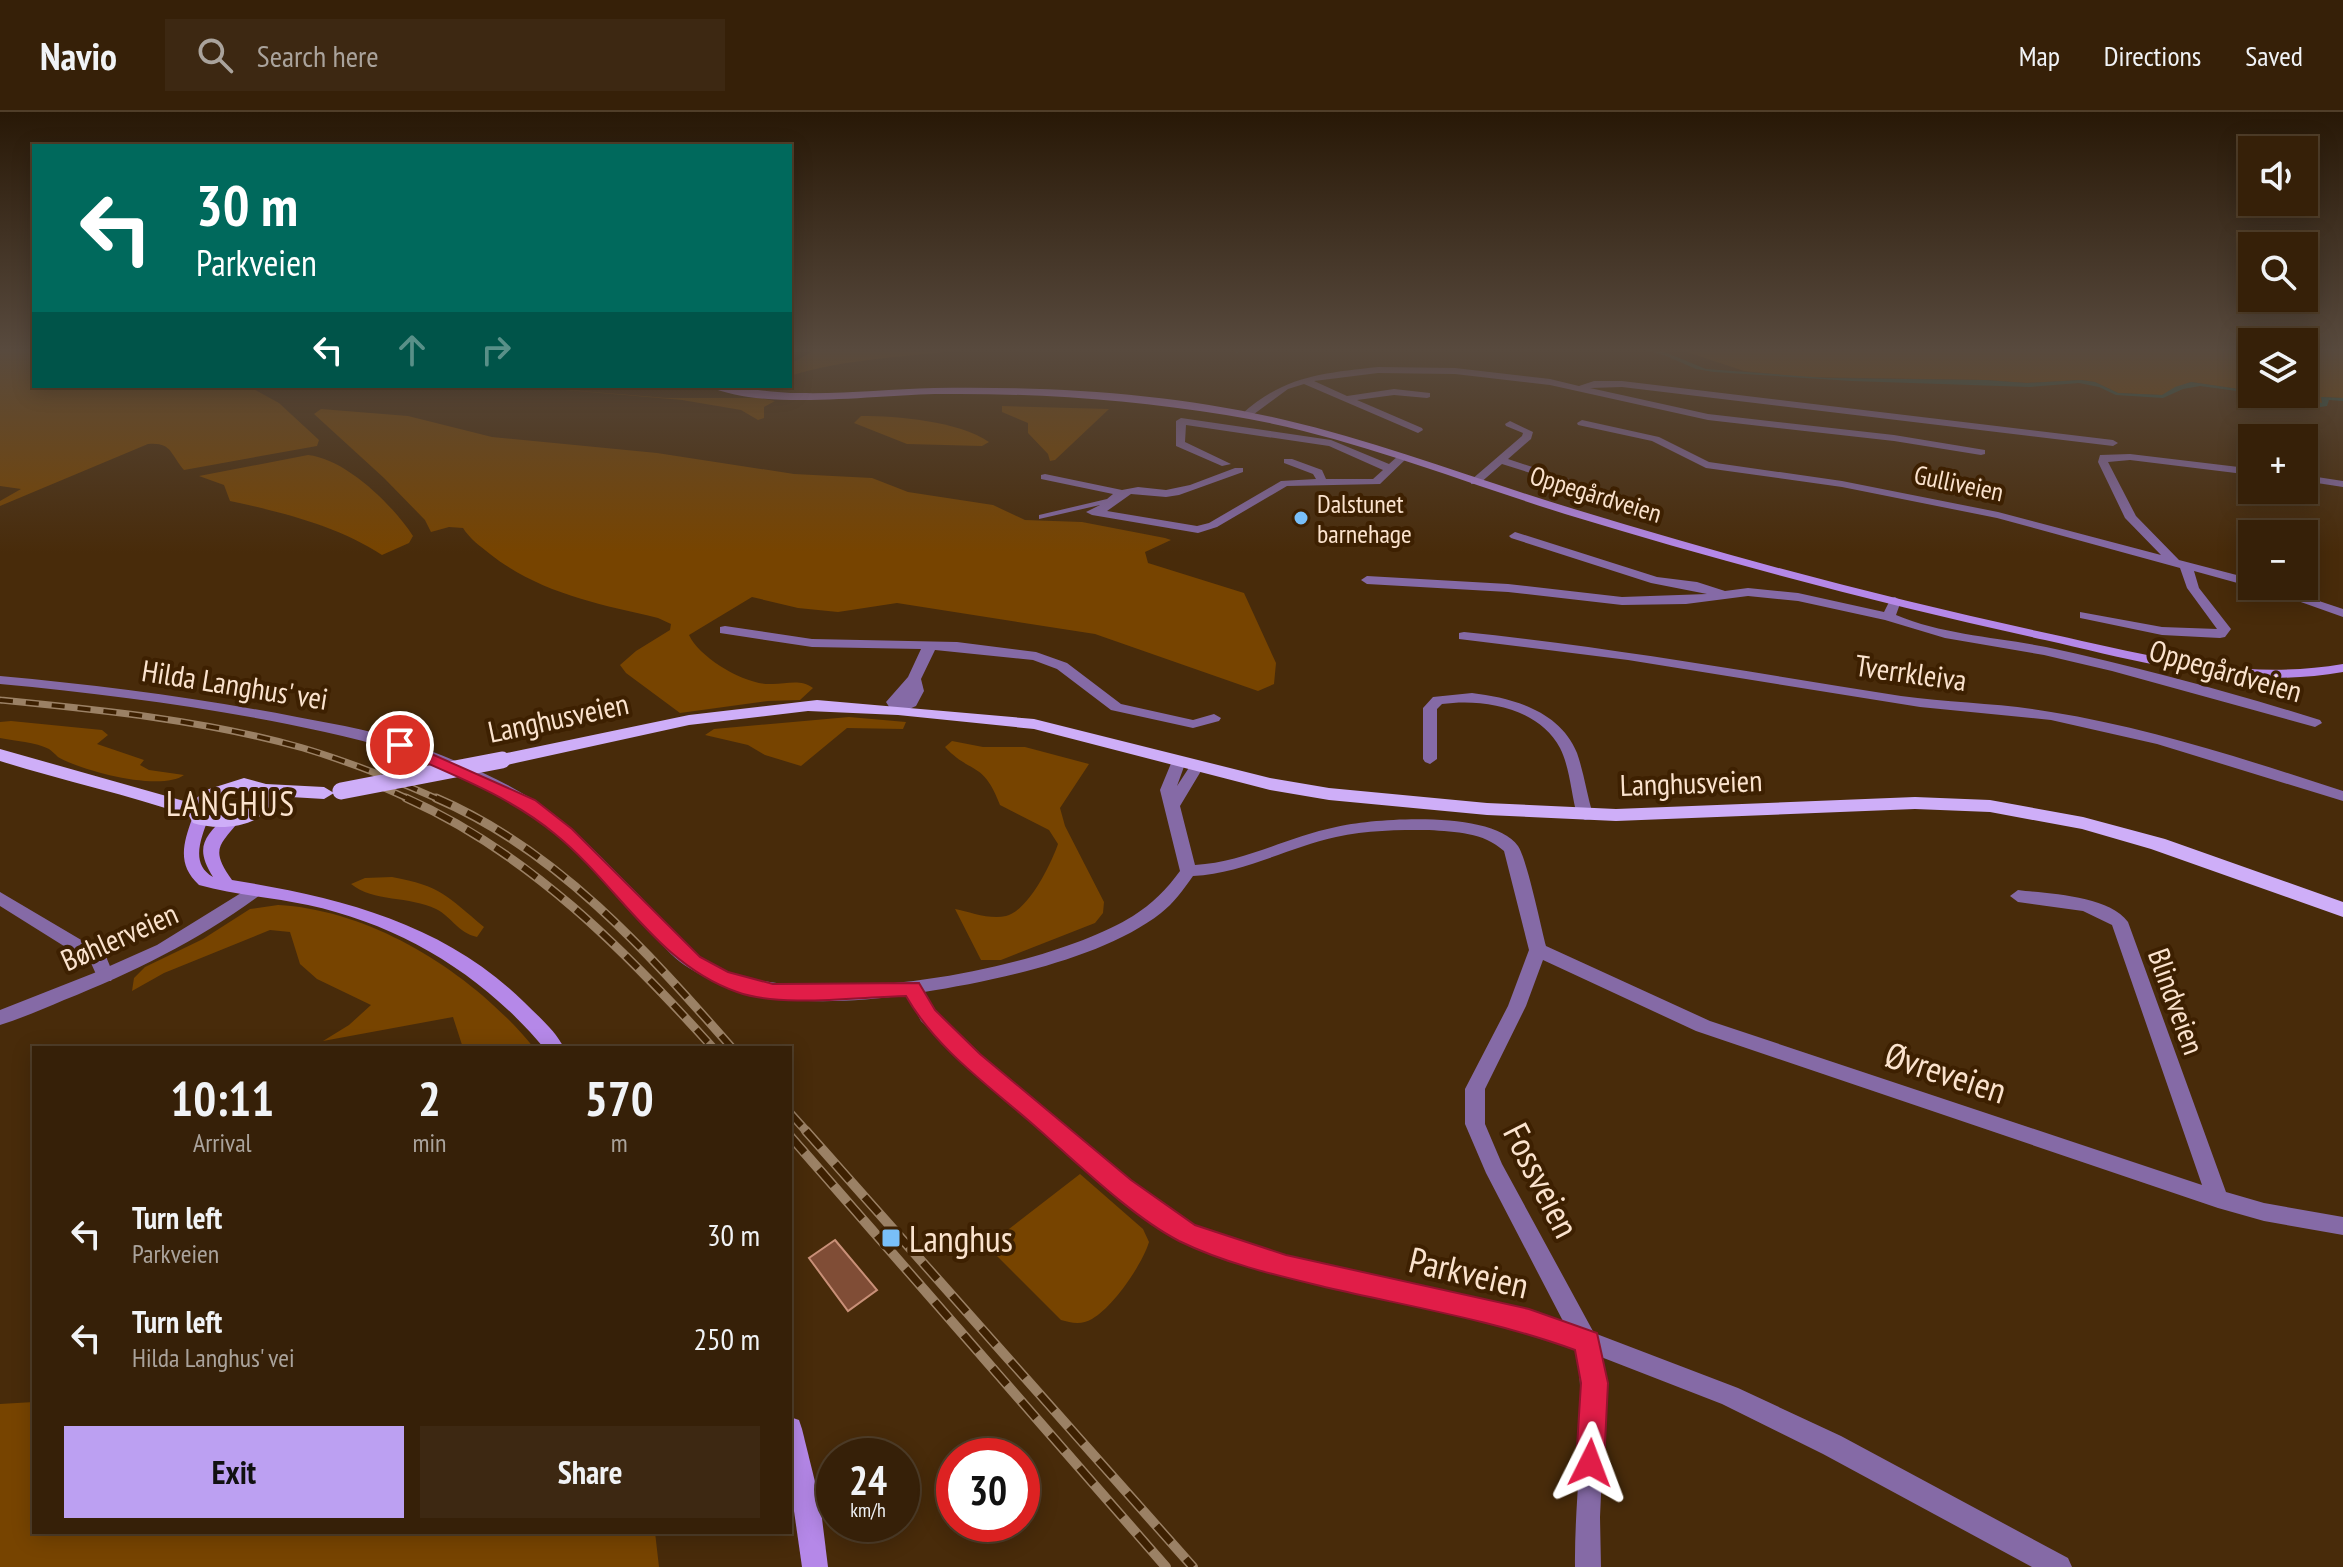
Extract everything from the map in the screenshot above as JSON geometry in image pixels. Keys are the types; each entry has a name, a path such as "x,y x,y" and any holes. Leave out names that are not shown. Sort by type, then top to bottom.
{"main road":[{"name":"Oppegårdveien","path":"1254,417 1317,431 1685,547 1895,601 2208,670 2269,677 2343,668"},
{"name":"Langhusveien","path":"0,755 68,776 145,794 213,823 324,793 419,778 689,720 806,706 900,705 1034,724 1318,792 1487,809 1585,815 1915,803 1990,806 2070,820 2135,837 2213,861 2343,910"},
{"name":"Langhusveien","path":"145,794 213,794 244,784 261,786 265,790 324,793"},
{"path":"256,809 266,796 265,790"},
{"path":"213,794 201,803 192,844 191,864 205,881 337,906 413,933 448,952 499,989 553,1046"},
{"path":"227,885 211,864 209,850 217,835 232,820"},
{"path":"792,1438 807,1502 815,1567"}],"street":[{"path":"1386,417 1418,430"},
{"path":"1707,417 1869,435 1981,452"},
{"path":"1896,417 2113,443"},
{"path":"1226,464 1180,444 1181,421 1331,443 1391,469"},
{"name":"Gulliveien","path":"1582,423 1655,439 1706,465 1842,484 1998,515 2238,579"},
{"path":"1475,482 1527,437 1528,432 1510,424"},
{"path":"2085,615 2162,631 2220,634 2224,629 2193,588 2181,564 2131,518 2103,462 2104,457 2130,457 2238,468"},
{"path":"1239,470 1174,493 1134,488 1109,501 1095,513 1198,530 1213,525 1277,486 1301,480 1365,485 1383,478 1402,458"},
{"path":"1500,460 1654,509"},
{"path":"1288,461 1318,472 1322,482"},
{"path":"1045,477 1122,493"},
{"path":"2318,480 2343,484"},
{"path":"1043,517 1095,501 1109,501"},
{"name":"Oppegårdveien","path":"1515,536 1655,580 1697,586 1721,594"},
{"name":"Oppegårdveien","path":"1367,580 1508,588 1622,601 1672,601 1721,594 1770,593 2193,685 2315,723"},
{"path":"2304,600 2343,613"},
{"path":"1889,617 1895,601"},
{"path":"725,630 812,643 967,647 1046,658 1062,666 1116,707 1193,724 1214,718"},
{"name":"Tverrkleiva","path":"1464,636 1586,649 1771,676 1906,701 2052,716 2172,741 2343,796"},
{"path":"900,705 917,691 914,679 930,645"},
{"name":"Hilda Langhus' vei","path":"0,680 194,702 383,739 417,751 529,804 565,833 693,962 742,986 773,992 912,988 988,974 1107,938 1150,911 1188,871"},
{"path":"1430,759 1430,708 1438,700 1473,698 1504,702 1524,709 1540,719 1565,744 1585,815"},
{"path":"1188,763 1173,805 1188,871 1237,867 1321,836 1355,829 1399,825 1485,830 1499,836 1512,849 1538,950"},
{"name":"Bøhlerveien","path":"0,1018 183,941 254,891"},
{"name":"Blindveien","path":"2018,896 2094,908 2110,914 2119,922 2218,1199"},
{"path":"0,898 99,959 105,976"},
{"name":"Øvreveien","path":"1538,950 1703,1026 2218,1199 2264,1212 2343,1226"},
{"name":"Fossveien","path":"1538,950 1517,1006 1475,1089 1473,1107 1475,1124 1493,1167 1587,1342 1594,1383 1587,1517 1588,1567"},
{"name":"Parkveien","path":"912,988 928,1016 973,1060 1122,1187 1186,1232 1225,1248 1286,1266 1529,1321 1649,1363 1730,1396 1832,1445 2059,1567"}],"shaded area":[{"path":"0,417 294,417 319,440 317,446 184,470 166,447 148,444 0,506 0,501 21,489 0,486"},
{"path":"317,417 412,417 492,437 657,453 794,474 872,478 908,492 993,505 1025,520 1082,522 1165,538 1171,540 1145,552 1148,563 1244,593 1276,663 1274,684 1258,691 1095,634 897,603 838,612 798,608 752,597 689,635 694,643 723,668 747,679 769,684 797,683 813,688 800,700 768,701 680,713 626,673 620,665 670,630 671,624 549,588 490,554 463,528 449,527 431,532 425,520"},
{"path":"860,417 910,419 961,429 989,442 982,446 907,444 854,423"},
{"path":"1014,417 1101,417 1055,460 1050,461 1048,454 1028,433 1028,423"},
{"path":"308,455 338,465 367,485 394,511 413,536 409,543 382,555 328,528 230,501 224,485 199,476"},
{"path":"849,717 906,722 903,729 847,728 801,766 765,755 748,745 705,735 714,729"},
{"path":"0,722 102,730 108,735 97,744 144,760 140,765 149,770 184,775 173,780 140,780 85,768 58,757 44,747 0,738"},
{"path":"952,741 983,747 1025,747 1089,764 1060,808 1065,826 1104,902 1103,913 1095,923 1001,960 981,960 955,909 993,917 1015,912 1038,885 1058,844 1049,830 1000,805 982,774 945,747"},
{"path":"392,877 433,889 484,927 477,937 470,935 436,909 370,894 351,884 365,878"},
{"path":"278,905 314,910 386,933 452,972 483,996 532,1046 462,1046 453,1017 323,1041 349,1025 371,1005 317,979 300,964 290,932 270,930 164,973 132,991 134,978 145,967 203,939 250,909"},
{"path":"1080,1174 1143,1229 1149,1242 1133,1273 1109,1305 1092,1319 1076,1323 1061,1320 987,1246"},
{"path":"32,1402 32,1534 655,1534 659,1567 0,1567 0,1404"}],"building":[{"name":"Langhus","path":"835,1240 877,1290 848,1311 809,1258"}],"railway":[{"path":"0,700 152,717 266,738 338,759 440,800"},
{"path":"371,782 411,800"},
{"path":"406,798 451,820 534,875 609,940 711,1046"},
{"path":"436,798 440,800"},
{"path":"440,800 521,845 598,906 667,975 730,1046"},
{"path":"792,1115 808,1133"},
{"path":"806,1131 1193,1567"},
{"path":"792,1138 1166,1567"}],"place":[{"name":"Dalstunet barnehage","path":"1301,518"},
{"name":"Langhus","path":"891,1238"}],"district":[{"name":"LANGHUS","path":"231,803"}],"route":[{"path":"400,745 529,804 565,833 693,962 720,977 742,986 773,992 912,988 928,1016 973,1060 1122,1187 1186,1232 1225,1248 1286,1266 1529,1321 1587,1342 1594,1383 1590,1463"}]}
